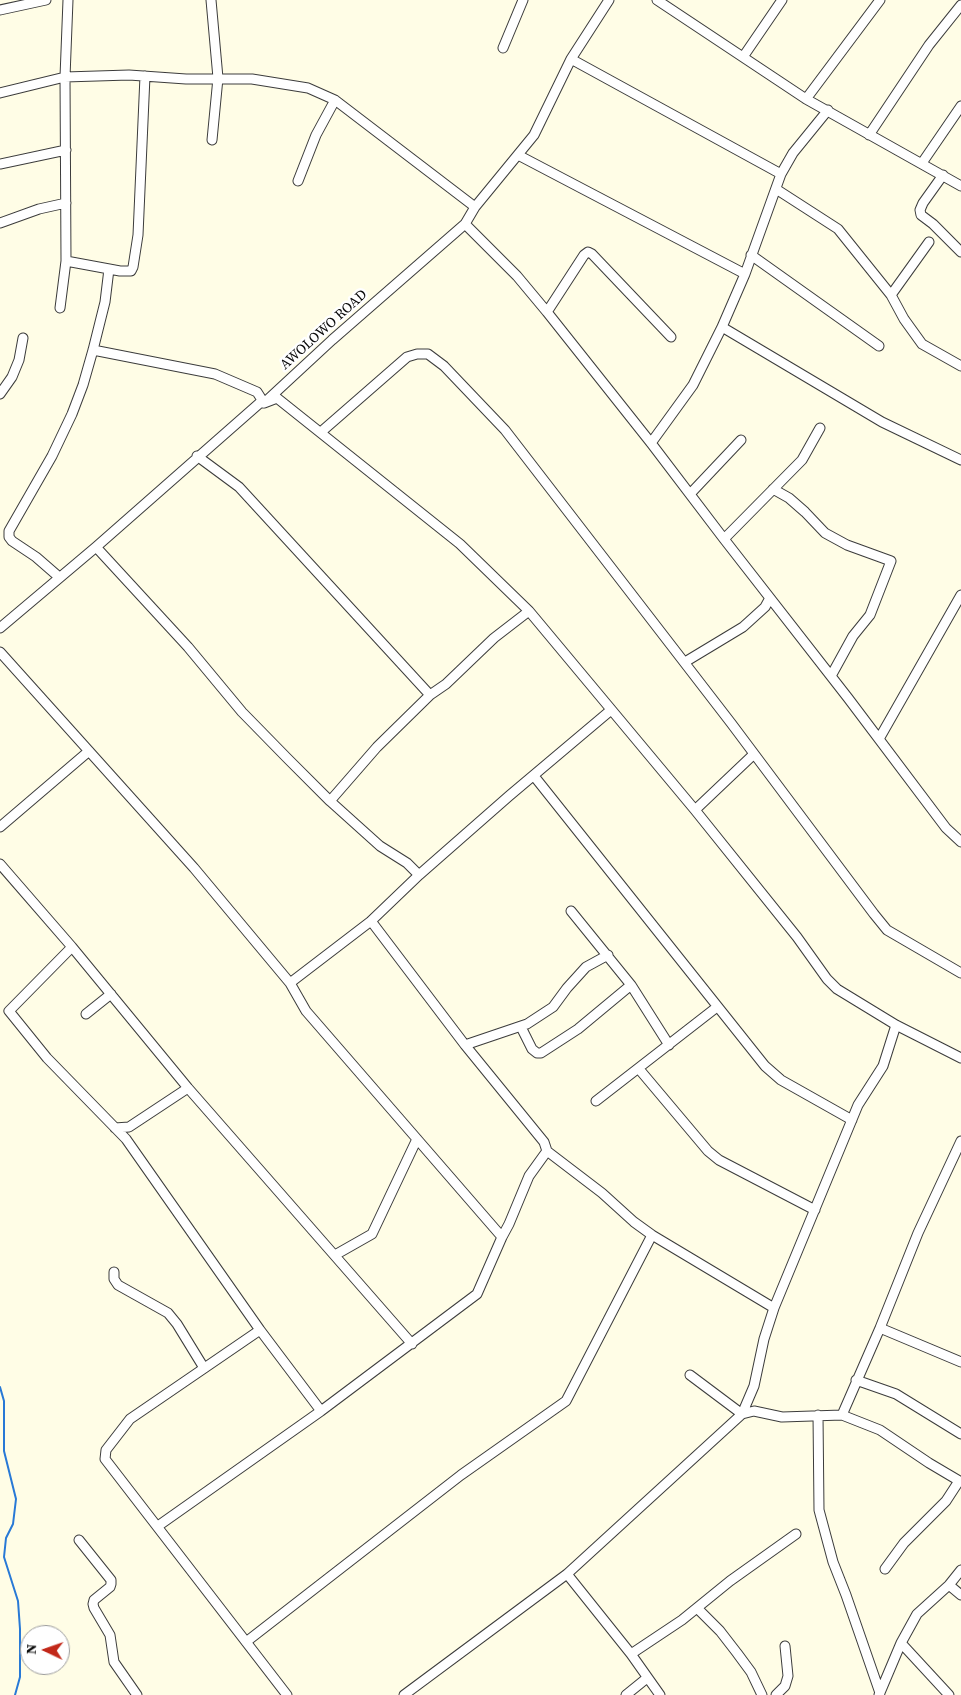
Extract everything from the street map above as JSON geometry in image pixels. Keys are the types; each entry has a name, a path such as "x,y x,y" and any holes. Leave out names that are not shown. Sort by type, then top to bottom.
{"street":[{"path":"0,10 46,0"},
{"path":"60,308 66,261 65,77 68,0"},
{"path":"211,0 218,78 212,140"},
{"path":"503,48 523,0"},
{"name":"AWOLOWO ROAD","path":"0,628 96,547 197,456 262,401 264,403 464,224 475,207 518,156 540,123 571,59 609,0"},
{"path":"657,0 806,99 961,186"},
{"path":"743,57 782,0"},
{"path":"806,99 880,0"},
{"path":"869,135 929,45 961,5"},
{"path":"571,59 781,174"},
{"path":"0,93 65,77 130,74 186,79 252,79 308,88 335,100 475,207"},
{"path":"66,261 126,272 134,267 138,226 145,76"},
{"path":"298,181 316,135 335,100"},
{"path":"922,163 961,106"},
{"path":"651,443 693,385 722,327 745,274 781,174 793,153 828,110"},
{"path":"0,164 66,150"},
{"path":"518,156 745,274"},
{"path":"943,175 923,203 921,215 961,252"},
{"path":"776,189 838,229 891,295 904,319 922,344 961,366"},
{"path":"0,223 40,208 66,204"},
{"path":"464,224 517,276 547,312 651,443 946,828 961,842"},
{"path":"891,295 930,242"},
{"path":"547,312 584,255 588,252 671,337"},
{"path":"752,255 879,346"},
{"path":"59,577 36,557 12,541 9,537 9,531 52,456 72,414 93,350 105,302 109,270"},
{"path":"722,327 882,422 961,460"},
{"path":"0,394 12,376 19,360 23,338"},
{"path":"93,350 215,374 257,392 264,403 276,398 460,544 529,611 695,810 797,937 826,979 837,989 896,1025 961,1058"},
{"path":"320,432 407,358 417,354 428,354 444,366 505,430 685,662 887,930 961,973"},
{"path":"724,539 802,460 820,428"},
{"path":"690,494 741,440"},
{"path":"197,456 239,487 430,695"},
{"path":"773,489 789,498 825,533 847,545 891,560 870,616 854,636 831,676"},
{"path":"96,547 188,647 242,712 330,801 380,846 407,863 419,875"},
{"path":"879,739 961,595"},
{"path":"685,662 743,627 765,607 770,598"},
{"path":"765,607 782,613"},
{"path":"330,801 377,747 430,695 446,684 494,638 529,611"},
{"path":"0,652 194,868 290,983 306,1011 502,1237"},
{"path":"290,983 371,921 419,875 611,710"},
{"path":"0,826 89,751"},
{"path":"695,810 754,754"},
{"path":"534,776 764,1066 781,1080 852,1120"},
{"path":"0,864 72,947 188,1088 412,1344"},
{"path":"571,911 631,984 669,1045"},
{"path":"371,921 465,1045 544,1142 547,1151 602,1193 634,1222 652,1235 774,1308"},
{"path":"72,947 9,1011 47,1058 126,1139 260,1330 321,1412"},
{"path":"465,1045 521,1027 554,1007 567,988 586,967 608,955"},
{"path":"521,1027 532,1049 541,1054 578,1029 631,984"},
{"path":"86,1014 111,994"},
{"path":"596,1101 717,1007"},
{"path":"404,1695 567,1574 742,1414 754,1386 764,1339 774,1308 816,1210 858,1104 883,1066 896,1025"},
{"path":"639,1069 708,1151 719,1160 816,1210"},
{"path":"115,1128 129,1127 188,1088"},
{"path":"126,1139 129,1127"},
{"path":"335,1255 372,1234 417,1139"},
{"path":"842,1415 880,1328 918,1233 961,1141"},
{"path":"158,1526 321,1412 477,1294 529,1176 547,1151"},
{"path":"246,1642 461,1475 566,1401 652,1235"},
{"path":"114,1272 114,1279 118,1285 168,1313 177,1324 204,1368"},
{"path":"880,1328 961,1362"},
{"path":"260,1330 130,1419 106,1450 106,1459 286,1695"},
{"path":"690,1376 742,1414"},
{"path":"856,1380 896,1394 961,1434"},
{"path":"742,1414 754,1411 782,1417 806,1418 818,1415 842,1415 880,1430 960,1481 946,1501 904,1543 885,1569"},
{"path":"818,1415 819,1510 833,1562 879,1694"},
{"path":"631,1654 697,1608 730,1581 796,1534"},
{"path":"79,1540 110,1580 110,1587 94,1600 93,1604 110,1635 114,1662 137,1695"},
{"path":"879,1694 901,1643 917,1614 949,1585 961,1570"},
{"path":"567,1574 631,1654 660,1695"},
{"path":"949,1585 961,1595"},
{"path":"697,1608 720,1630 751,1672 762,1695"},
{"path":"901,1643 949,1695"},
{"path":"776,1695 785,1686 788,1676 785,1646"},
{"path":"626,1695 647,1678"}],"waterway":[{"path":"0,1387 4,1401 4,1451 16,1499 13,1524 6,1538 4,1557 18,1601 20,1677 15,1695"}]}
